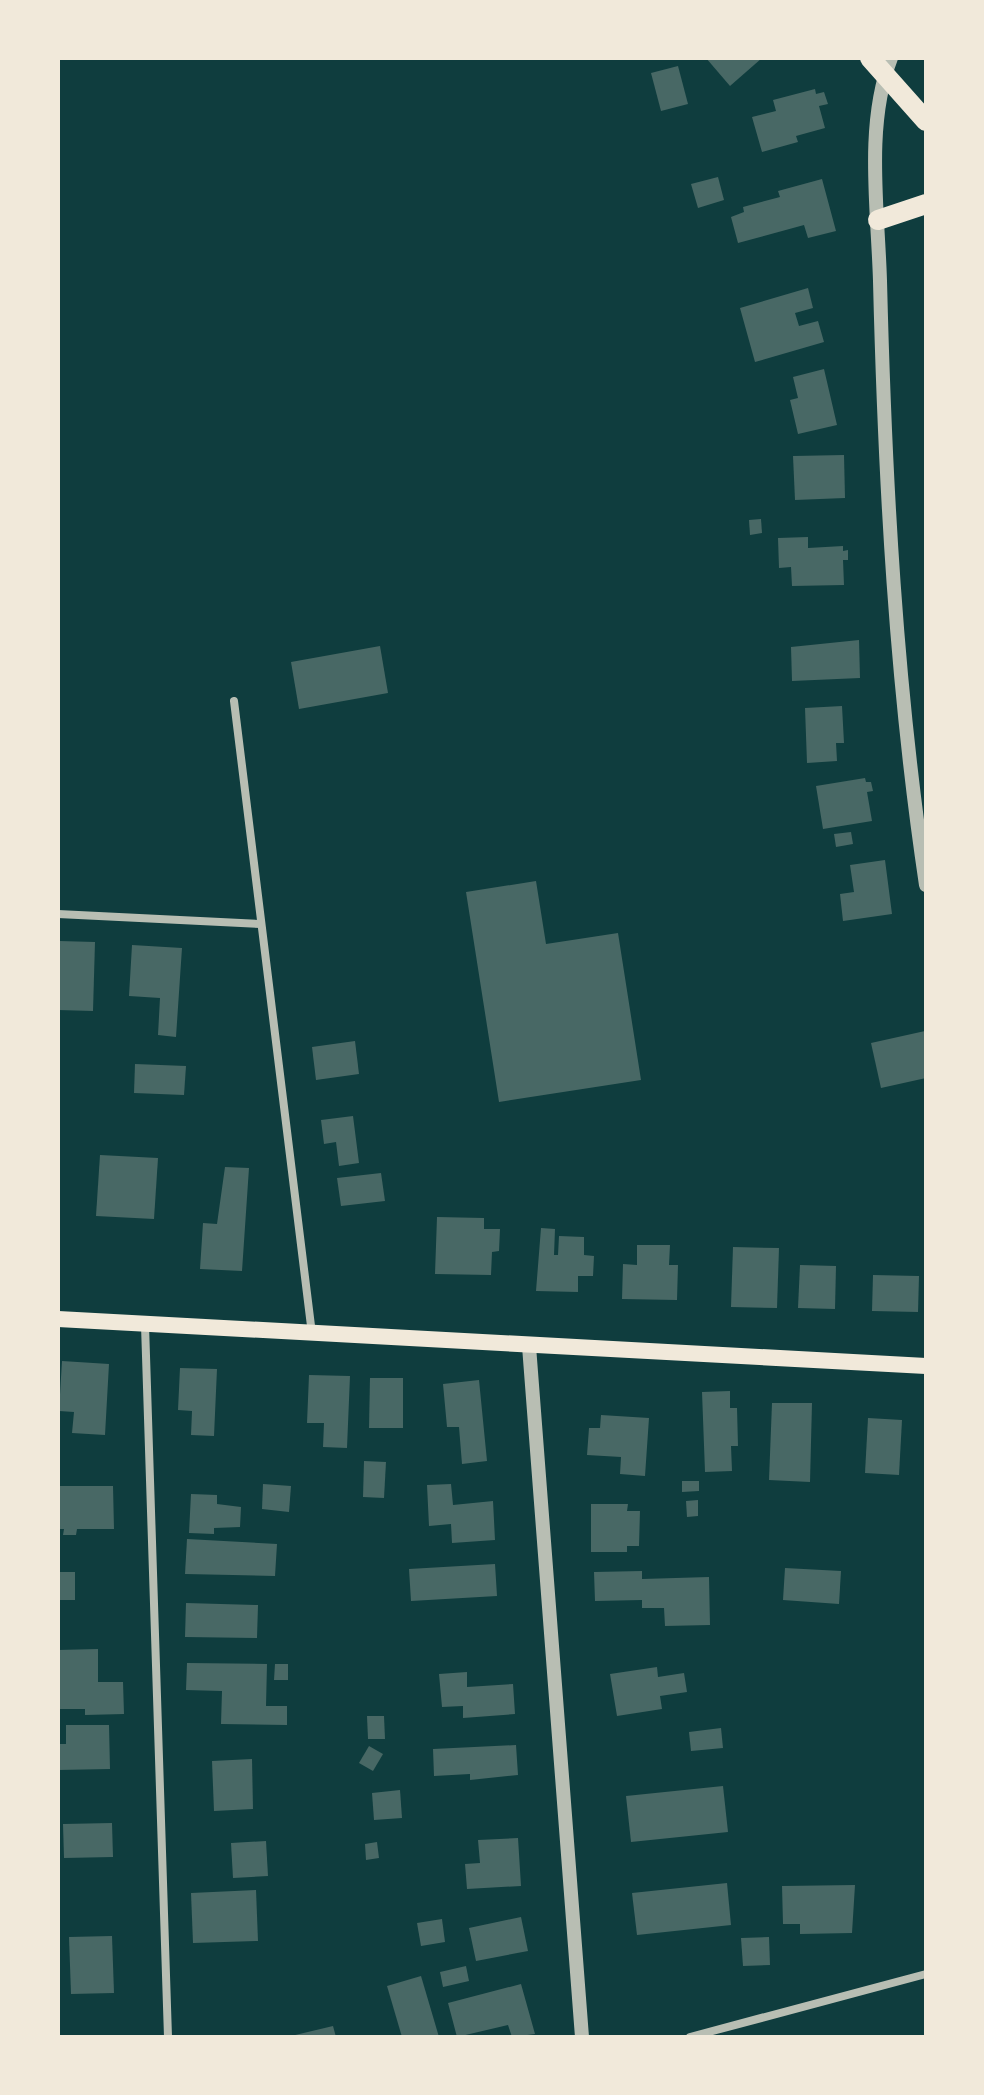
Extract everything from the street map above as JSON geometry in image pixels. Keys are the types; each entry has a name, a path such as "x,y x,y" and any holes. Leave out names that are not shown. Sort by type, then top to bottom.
{"main road":[{"path":"870,58 888,66 926,121"},
{"path":"878,220 926,204"},
{"path":"58,1319 926,1366"}],"street":[{"path":"888,66 877,150 878,220 898,651 905,733 926,885"},
{"path":"234,701 312,1335"},
{"path":"58,914 261,924"},
{"path":"145,1325 168,2037"},
{"path":"529,1346 582,2037"},
{"path":"690,2037 926,1974"}],"building":[{"path":"706,58 762,58 730,86"},
{"path":"678,66 688,104 661,111 651,73"},
{"path":"815,89 816,94 824,92 828,104 819,106 825,128 796,136 798,142 762,152 752,117 776,111 773,100"},
{"path":"718,177 724,200 698,208 691,184"},
{"path":"822,179 836,231 808,238 804,225 738,243 731,217 744,212 743,207 780,197 778,191"},
{"path":"808,288 813,308 795,313 799,326 818,321 824,342 755,362 740,308"},
{"path":"824,369 837,425 798,434 790,400 798,398 793,377"},
{"path":"844,455 845,498 795,500 793,456"},
{"path":"761,519 762,533 750,535 749,520"},
{"path":"808,537 808,548 843,546 843,551 848,550 848,560 843,560 844,585 792,586 791,567 779,568 778,538"},
{"path":"859,640 860,678 792,681 791,647"},
{"path":"380,646 388,693 299,709 291,662"},
{"path":"842,706 844,743 836,743 837,761 807,763 805,708"},
{"path":"865,778 866,782 871,782 873,791 867,792 872,821 823,829 816,786"},
{"path":"851,832 853,844 836,847 834,834"},
{"path":"885,860 892,914 843,921 840,894 854,892 850,865"},
{"path":"536,881 546,944 618,933 641,1080 499,1102 466,892"},
{"path":"59,941 95,942 93,1011 58,1010"},
{"path":"132,945 182,948 176,1037 158,1035 160,998 129,996"},
{"path":"925,1031 926,1078 881,1088 871,1043"},
{"path":"355,1041 359,1074 316,1080 312,1047"},
{"path":"135,1064 186,1066 184,1095 134,1093"},
{"path":"353,1116 359,1163 339,1166 336,1142 324,1144 321,1120"},
{"path":"100,1155 158,1158 154,1219 96,1216"},
{"path":"225,1167 249,1168 242,1271 200,1269 203,1223 217,1224"},
{"path":"381,1173 385,1201 341,1206 337,1178"},
{"path":"437,1217 484,1218 484,1229 500,1229 499,1251 492,1252 491,1275 435,1274"},
{"path":"541,1228 555,1229 554,1255 558,1255 559,1236 584,1237 584,1255 594,1256 593,1276 578,1276 578,1292 536,1291"},
{"path":"637,1245 670,1245 669,1265 678,1265 677,1300 622,1299 623,1264 637,1265"},
{"path":"733,1247 779,1248 777,1308 731,1307"},
{"path":"800,1265 836,1266 835,1309 798,1308"},
{"path":"873,1275 919,1276 918,1312 872,1311"},
{"path":"62,1361 109,1364 105,1435 72,1433 74,1412 59,1411"},
{"path":"180,1368 217,1369 214,1436 191,1435 192,1411 178,1410"},
{"path":"309,1375 350,1376 347,1448 323,1447 324,1423 307,1423"},
{"path":"370,1378 403,1378 403,1428 369,1428"},
{"path":"479,1380 487,1461 462,1464 459,1427 447,1427 443,1384"},
{"path":"730,1391 730,1408 737,1408 738,1446 731,1446 732,1471 705,1472 702,1392"},
{"path":"772,1403 812,1403 810,1482 769,1480"},
{"path":"601,1415 649,1418 645,1476 620,1474 621,1457 587,1455 589,1428 600,1428"},
{"path":"868,1418 902,1420 899,1475 865,1473"},
{"path":"364,1461 386,1462 384,1498 363,1497"},
{"path":"682,1481 699,1481 699,1491 682,1492"},
{"path":"263,1484 291,1486 289,1512 262,1509"},
{"path":"451,1484 453,1505 493,1501 495,1540 452,1543 451,1524 429,1526 427,1485"},
{"path":"58,1486 113,1486 114,1529 77,1529 76,1535 63,1535 64,1529 58,1529"},
{"path":"191,1494 217,1495 217,1504 241,1507 240,1527 214,1528 214,1534 189,1533"},
{"path":"698,1500 698,1516 687,1517 686,1501"},
{"path":"591,1504 628,1504 627,1511 640,1511 639,1546 627,1546 627,1552 591,1552"},
{"path":"187,1539 277,1544 275,1576 185,1574"},
{"path":"495,1564 497,1596 411,1601 409,1569"},
{"path":"785,1568 841,1571 839,1604 783,1600"},
{"path":"642,1571 642,1579 709,1577 710,1625 665,1626 664,1608 642,1608 642,1600 595,1601 594,1572"},
{"path":"58,1572 75,1572 75,1600 58,1600"},
{"path":"186,1603 258,1605 257,1638 185,1637"},
{"path":"98,1649 98,1682 123,1682 124,1714 85,1715 85,1709 58,1709 58,1650"},
{"path":"187,1663 267,1664 266,1706 287,1706 287,1725 221,1724 222,1691 186,1690"},
{"path":"275,1664 288,1664 288,1680 274,1680"},
{"path":"657,1667 658,1677 684,1673 687,1692 660,1696 662,1709 617,1716 610,1674"},
{"path":"467,1672 467,1687 513,1684 515,1714 463,1718 463,1706 442,1707 439,1674"},
{"path":"367,1716 384,1716 385,1739 368,1739"},
{"path":"66,1725 109,1725 110,1769 58,1770 58,1744 66,1744"},
{"path":"721,1728 723,1748 691,1751 689,1732"},
{"path":"516,1745 518,1775 470,1780 470,1774 434,1776 433,1749"},
{"path":"369,1746 383,1754 373,1771 359,1763"},
{"path":"252,1759 253,1809 214,1811 212,1761"},
{"path":"723,1786 728,1832 631,1842 626,1796"},
{"path":"400,1790 402,1818 374,1820 372,1793"},
{"path":"112,1823 113,1857 64,1858 63,1824"},
{"path":"518,1838 521,1886 467,1889 465,1864 480,1863 478,1840"},
{"path":"266,1841 268,1876 233,1878 231,1843"},
{"path":"377,1842 379,1858 366,1860 365,1844"},
{"path":"727,1883 731,1925 637,1935 632,1893"},
{"path":"855,1885 852,1933 800,1934 800,1924 783,1924 782,1886"},
{"path":"256,1890 258,1941 193,1943 191,1893"},
{"path":"521,1917 528,1951 476,1961 469,1928"},
{"path":"442,1919 445,1942 421,1946 417,1923"},
{"path":"112,1936 114,1993 71,1994 69,1937"},
{"path":"769,1937 770,1965 743,1966 741,1938"},
{"path":"466,1966 469,1981 443,1987 440,1972"},
{"path":"421,1976 439,2037 402,2037 387,1986"},
{"path":"521,1984 535,2034 512,2037 508,2025 457,2037 448,2003"},
{"path":"333,2026 336,2037 291,2037 291,2036"}]}
